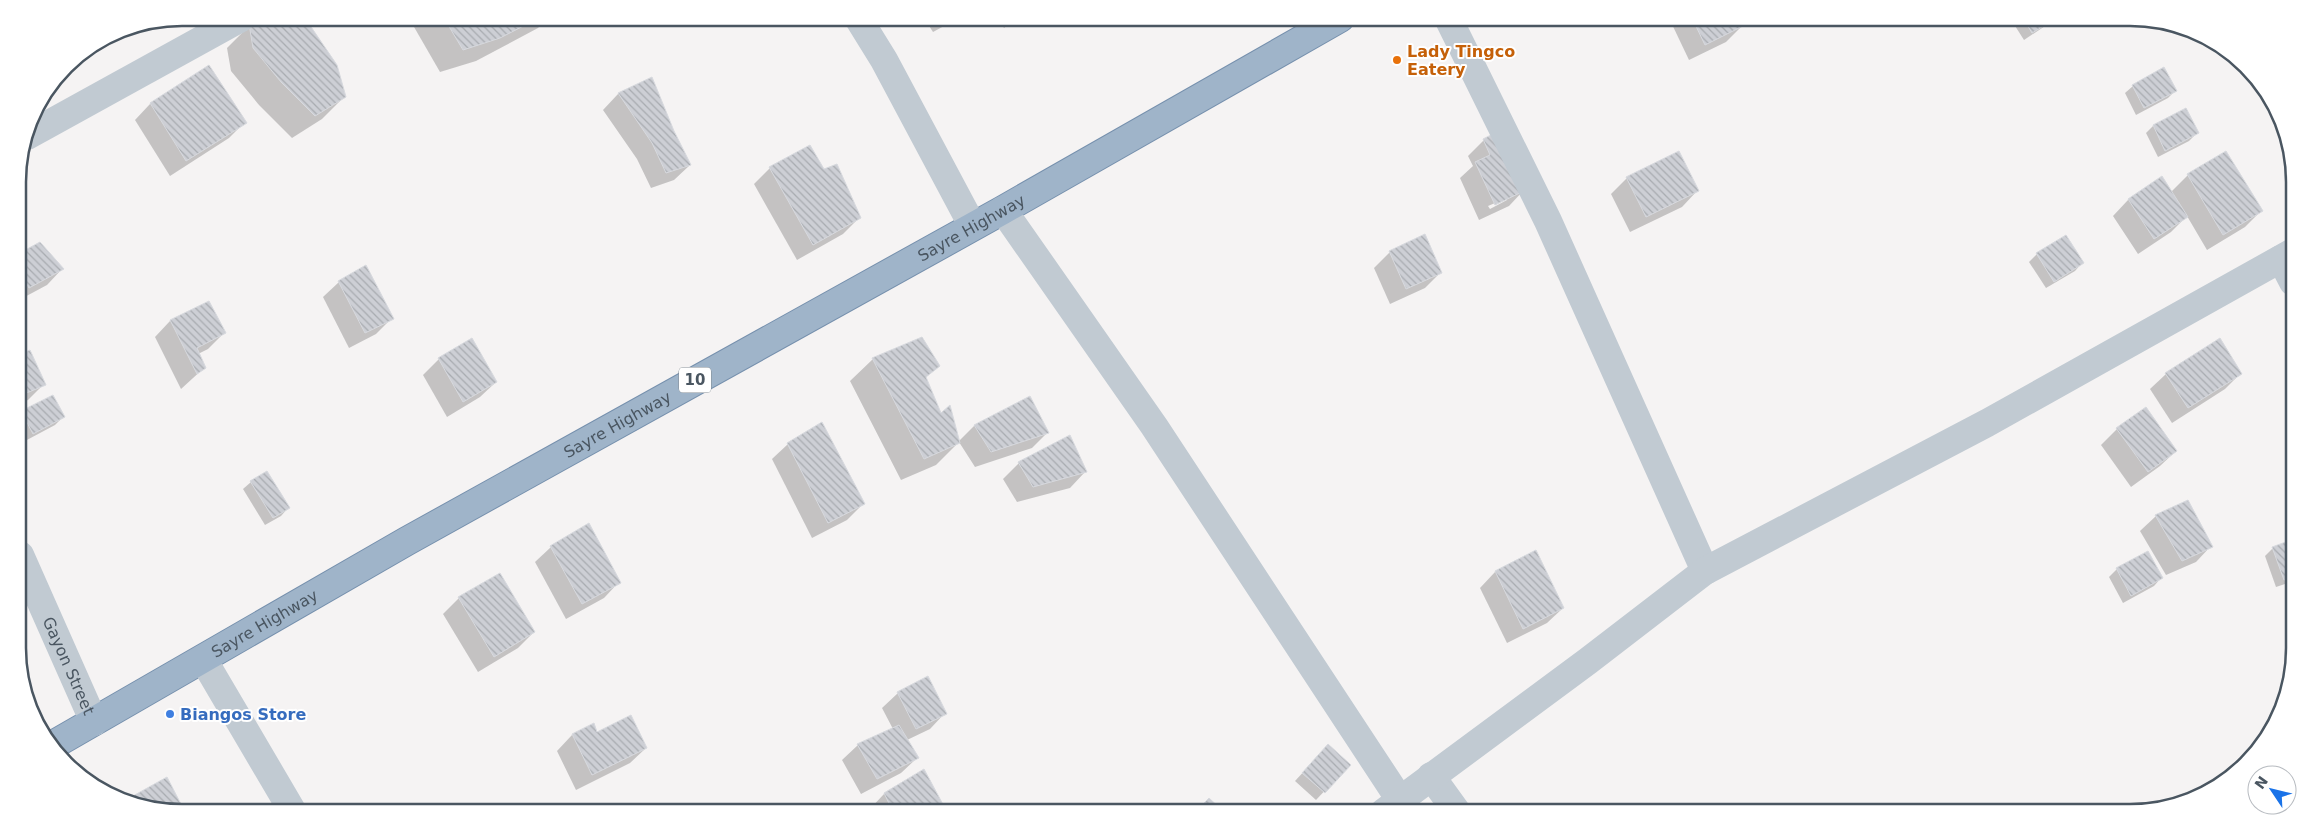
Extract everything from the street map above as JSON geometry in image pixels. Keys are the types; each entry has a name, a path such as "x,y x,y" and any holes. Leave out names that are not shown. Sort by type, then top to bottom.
{"highway":[{"name":"Sayre Highway","path":"58,742 416,536 972,225 1003,210 1325,26"}],"street":[{"path":"1452,26 1548,221 1705,571"},
{"path":"35,132 225,27"},
{"path":"863,27 884,60 972,225"},
{"path":"1003,210 1154,426 1390,803"},
{"path":"1395,803 1588,661 1705,571 2286,266"},
{"name":"Gayon Street","path":"26,569 94,722"},
{"path":"203,659 288,804"},
{"path":"1431,776 1451,803"}],"building":[{"path":"1696,26 1743,26 1705,45"},
{"path":"2028,26 2044,26 2032,33"},
{"path":"249,27 311,27 337,65 346,97 315,116 281,82 253,48"},
{"path":"449,27 522,27 500,38 463,50"},
{"path":"209,65 247,123 186,161 150,103"},
{"path":"2164,67 2177,91 2144,108 2132,85"},
{"path":"652,77 674,131 691,165 666,173 652,143 618,93"},
{"path":"2186,108 2199,133 2165,151 2153,125"},
{"path":"1499,131 1526,190 1495,205 1475,162 1490,155 1483,139"},
{"path":"810,145 824,169 837,164 861,218 813,245 769,167"},
{"path":"1679,151 1699,191 1646,217 1626,177"},
{"path":"2226,151 2263,211 2223,235 2187,174"},
{"path":"2162,176 2188,217 2154,239 2128,199"},
{"path":"1425,234 1442,273 1406,289 1389,251"},
{"path":"2066,235 2084,263 2054,282 2036,253"},
{"path":"40,242 64,269 29,288 27,284 27,249"},
{"path":"366,265 394,319 365,333 338,281"},
{"path":"209,301 226,333 197,348 206,368 197,374 170,320"},
{"path":"922,337 940,366 926,377 941,413 950,405 960,443 924,459 872,358"},
{"path":"472,338 497,382 463,402 438,358"},
{"path":"2220,338 2242,374 2188,408 2165,373"},
{"path":"30,350 46,385 27,393 27,352"},
{"path":"53,395 65,417 33,434 26,421 27,408"},
{"path":"1030,396 1049,433 991,452 974,425"},
{"path":"2146,407 2177,451 2148,472 2116,428"},
{"path":"822,422 865,504 828,523 787,443"},
{"path":"1070,435 1087,472 1033,487 1018,462"},
{"path":"267,471 290,508 273,518 250,481"},
{"path":"2188,500 2213,547 2182,561 2155,515"},
{"path":"589,523 621,583 582,604 550,546"},
{"path":"2286,542 2286,579 2284,580 2272,547"},
{"path":"1536,550 1564,608 1523,629 1495,571"},
{"path":"2148,551 2163,578 2131,596 2116,568"},
{"path":"500,573 535,632 494,657 458,597"},
{"path":"928,676 947,714 916,729 897,692"},
{"path":"631,715 647,748 592,775 572,734 594,723 597,732"},
{"path":"899,725 919,758 877,779 857,744"},
{"path":"1328,744 1351,765 1325,793 1302,773"},
{"path":"924,769 943,804 889,804 884,793"},
{"path":"167,777 181,804 151,801 134,796"},
{"path":"1209,798 1215,803 1204,803"}],"place":[{"name":"Lady Tingco Eatery","path":"1397,60"},
{"name":"Biangos Store","path":"170,714"}]}
